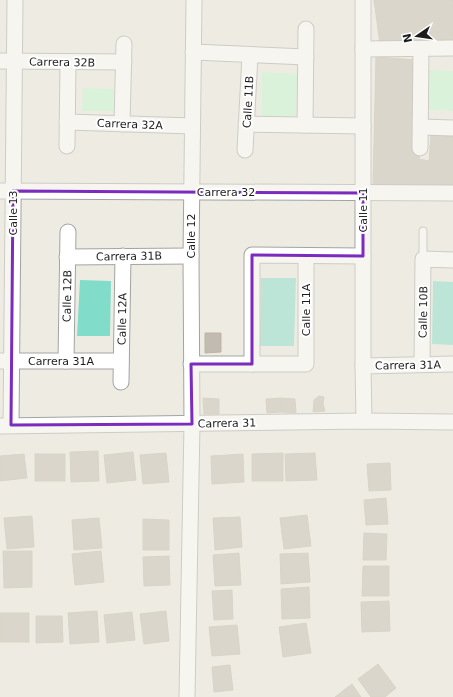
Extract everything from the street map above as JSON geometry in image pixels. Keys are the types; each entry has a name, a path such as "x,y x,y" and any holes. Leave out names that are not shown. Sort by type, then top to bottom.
{"street":[{"name":"Calle 13","path":"6,425 7,61 15,0"},
{"name":"Calle 12","path":"187,697 192,424 191,192 194,0"},
{"name":"Calle 11","path":"363,0 362,366 364,420"},
{"path":"305,125 306,29"},
{"path":"122,124 124,44"},
{"path":"363,49 453,48"},
{"path":"420,148 421,49"},
{"path":"193,52 306,57"},
{"name":"Calle 11B","path":"245,150 250,55"},
{"name":"Carrera 32B","path":"7,61 124,62"},
{"path":"67,146 68,62"},
{"name":"Carrera 32A","path":"67,122 192,126"},
{"path":"246,124 363,126"},
{"path":"421,127 453,128"},
{"name":"Carrera 32","path":"6,191 453,193"},
{"name":"Calle 12B","path":"66,361 68,232"},
{"name":"Calle 12A","path":"121,382 123,256"},
{"name":"Carrera 31B","path":"67,257 191,256"},
{"path":"191,364 252,364 252,256 363,256"},
{"name":"Calle 11A","path":"252,364 306,364 306,256"},
{"path":"423,259 453,260"},
{"name":"Calle 10B","path":"422,364 423,259"},
{"name":"Carrera 31A","path":"6,361 121,361"},
{"name":"Carrera 31A","path":"362,366 453,364"},
{"name":"Carrera 31","path":"6,425 192,424 364,420 453,422"}],"lane":[{"path":"423,231 423,259"}],"highlighted area":[{"path":"13,191 363,193 363,256 252,255 252,364 191,364 192,424 11,425"}],"green space":[{"path":"430,70 453,71 453,111 428,109"},
{"path":"262,72 297,74 296,116 262,116"},
{"path":"83,88 114,89 113,111 82,111"}],"shaded area":[{"path":"261,278 296,278 294,346 260,346"},
{"path":"80,280 111,281 110,336 77,336"},
{"path":"433,281 453,282 453,345 432,344"}],"building":[{"path":"374,0 453,0 453,41 380,44"},
{"path":"376,57 418,60 419,159 429,161 431,135 453,136 453,185 373,185"},
{"path":"205,333 221,333 221,352 205,353"},
{"path":"319,396 324,397 323,404 325,411 313,412 314,400"},
{"path":"203,398 219,399 219,414 204,414"},
{"path":"281,398 295,399 296,413 281,412"},
{"path":"281,398 281,412 267,413 266,399"},
{"path":"98,451 99,481 71,482 70,452"},
{"path":"133,452 136,480 107,483 104,455"},
{"path":"166,453 169,482 143,484 140,455"},
{"path":"283,453 283,481 252,481 252,454"},
{"path":"315,453 317,480 286,481 285,454"},
{"path":"24,454 27,478 0,481 0,456"},
{"path":"35,454 65,454 65,481 35,481"},
{"path":"243,454 244,482 212,484 211,456"},
{"path":"390,463 391,490 369,491 367,464"},
{"path":"386,498 388,524 366,525 364,500"},
{"path":"307,515 311,546 284,549 280,518"},
{"path":"32,516 34,547 7,549 4,518"},
{"path":"240,517 242,547 215,550 213,518"},
{"path":"99,518 102,548 74,550 72,520"},
{"path":"143,519 169,520 169,550 143,550"},
{"path":"364,533 387,534 386,560 363,560"},
{"path":"3,551 32,551 32,587 4,588"},
{"path":"101,551 104,582 75,585 72,554"},
{"path":"239,553 241,585 215,586 213,555"},
{"path":"308,553 310,582 281,584 280,554"},
{"path":"169,556 170,585 144,586 143,557"},
{"path":"363,566 389,566 389,596 362,596"},
{"path":"309,587 310,618 282,619 281,589"},
{"path":"232,590 233,619 214,620 212,591"},
{"path":"389,601 390,631 362,632 361,602"},
{"path":"97,611 99,642 70,644 68,613"},
{"path":"166,611 169,641 144,644 140,614"},
{"path":"132,612 135,640 107,643 104,615"},
{"path":"0,613 29,613 29,642 0,642"},
{"path":"36,616 62,616 63,642 36,643"},
{"path":"306,623 311,653 283,657 279,627"},
{"path":"237,625 240,654 212,656 209,627"},
{"path":"378,664 396,688 385,697 371,697 358,679"},
{"path":"230,665 233,690 214,692 212,667"},
{"path":"352,684 361,697 335,697"}]}
